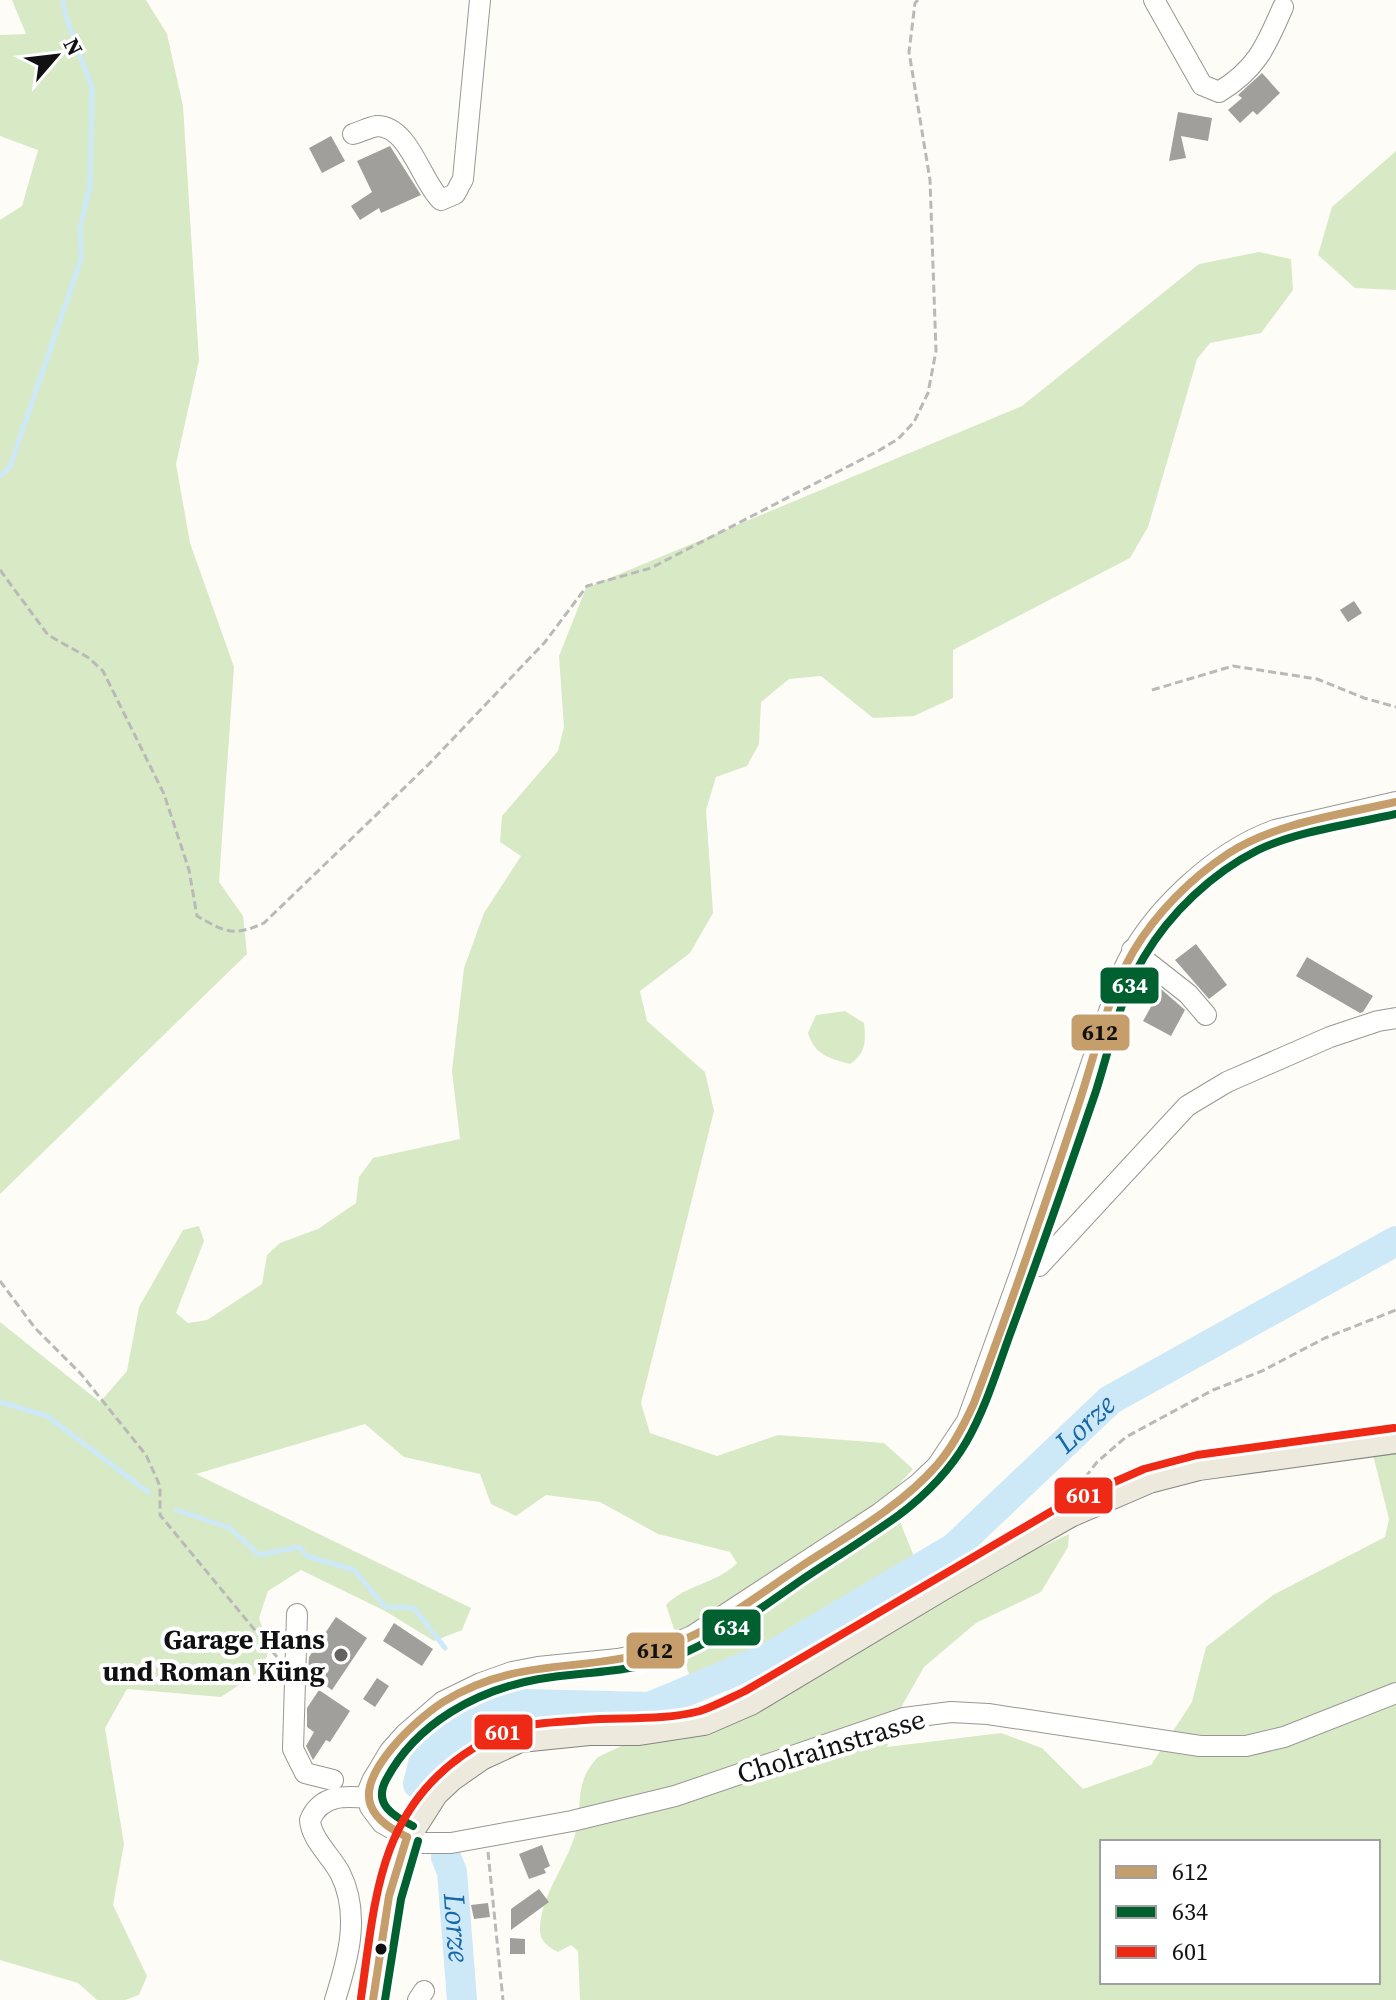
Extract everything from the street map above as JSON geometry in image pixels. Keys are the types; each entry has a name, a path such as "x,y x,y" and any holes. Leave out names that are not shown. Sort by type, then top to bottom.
{"main road":[{"path":"373,2000 388,1899 407,1837 435,1793 451,1778 500,1747 520,1739 589,1732 639,1732 704,1722 750,1702 1070,1514 1149,1480 1199,1467 1396,1440"}],"street":[{"path":"353,134 377,126 393,130 409,146 431,190 441,200 455,194 463,179 480,0"},
{"path":"1154,0 1202,85 1219,92 1236,82 1262,55 1283,7"},
{"path":"407,1837 382,1823 375,1815 368,1798 372,1781 390,1751 426,1715 450,1697 512,1672 618,1659 675,1645 719,1621 918,1484 952,1446 967,1421 1122,973 1132,950 1149,925 1237,847 1275,830 1396,802"},
{"path":"1132,950 1188,994 1206,1015"},
{"path":"1023,1266 1039,1266 1187,1106 1227,1082 1330,1037 1396,1018"},
{"path":"297,1614 293,1749 305,1773 333,1780"},
{"name":"Cholrainstrasse","path":"407,1837 422,1843 451,1843 572,1821 675,1796 904,1718 951,1712 988,1714 1200,1746 1246,1746 1284,1737 1396,1693"},
{"path":"335,2000 352,1928 350,1902 341,1875 314,1834 310,1820 317,1808 333,1798 368,1798"}],"path":[{"path":"0,570 48,635 89,658 103,671 164,794 189,870 197,916 222,931 242,932 264,923 429,764 545,642 587,586 651,568 692,549 878,451 898,439 914,422 928,393 936,351 930,180 909,52 915,3 918,0"},
{"path":"1152,690 1233,666 1317,679 1396,707"},
{"path":"0,1281 35,1328 81,1374 146,1455 160,1486 160,1515 277,1657"},
{"path":"1076,1490 1097,1462 1126,1437 1213,1390 1262,1371 1325,1338 1396,1310"},
{"path":"486,1837 503,2000"}],"green space":[{"path":"12,0 146,0 167,34 183,106 199,360 176,464 190,543 234,667 219,882 243,916 247,954 0,1194 0,220 22,206 38,150 0,136 0,35 26,34"},
{"path":"1396,151 1396,290 1355,288 1318,255 1332,207"},
{"path":"1259,252 1291,259 1293,290 1261,333 1210,343 1197,359 1148,527 1130,558 953,650 953,698 914,716 873,718 821,676 789,679 761,702 759,744 747,766 716,777 706,810 713,913 690,953 640,991 647,1021 705,1072 714,1111 641,1403 650,1433 717,1456 778,1435 884,1443 913,1469 889,1495 918,1566 693,1686 666,1605 729,1570 737,1563 730,1552 658,1534 600,1502 546,1495 516,1516 491,1504 480,1474 404,1457 365,1424 196,1474 471,1608 462,1630 434,1641 385,1611 301,1570 268,1591 259,1618 269,1649 263,1669 221,1697 127,1689 105,1728 124,1844 113,1905 147,1976 139,1995 125,2000 97,2000 78,1983 0,1960 0,1322 100,1402 127,1371 139,1307 183,1230 199,1226 204,1241 176,1313 188,1323 207,1320 262,1284 267,1255 280,1243 318,1229 356,1203 359,1177 373,1158 460,1139 452,1071 464,968 484,913 521,856 500,842 502,816 558,751 564,727 559,656 586,588 1022,406 1199,264"},
{"path":"845,1011 864,1023 865,1030 862,1051 850,1064 823,1054 814,1046 808,1033 816,1015"},
{"path":"1396,1453 1396,2000 580,2000 578,1951 571,1945 558,1952 548,1946 540,1934 544,1904 576,1831 582,1783 598,1757 1069,1534 1068,1547 1041,1592 976,1623 924,1667 903,1704 887,1747 1001,1733 1042,1748 1083,1789 1151,1765 1192,1702 1206,1647 1273,1595 1385,1537 1389,1519 1373,1455"}],"building":[{"path":"1262,73 1280,93 1257,115 1253,111 1240,123 1228,110 1242,98 1238,95"},
{"path":"1178,112 1212,118 1208,141 1181,136 1186,158 1169,161"},
{"path":"331,136 345,161 322,173 309,148"},
{"path":"390,146 421,195 381,213 379,208 360,220 351,206 372,192 357,161"},
{"path":"1354,601 1362,613 1348,622 1340,610"},
{"path":"1196,944 1227,985 1209,999 1175,960"},
{"path":"1307,957 1373,996 1363,1012 1296,976"},
{"path":"1161,989 1185,1010 1171,1036 1143,1021"},
{"path":"336,1617 367,1638 332,1690 308,1673 309,1657"},
{"path":"394,1623 433,1649 422,1666 383,1641"},
{"path":"377,1678 389,1686 375,1707 363,1699"},
{"path":"319,1690 350,1711 330,1742 326,1740 313,1760 306,1746 314,1732 307,1727 307,1708"},
{"path":"542,1845 550,1866 544,1869 546,1873 529,1879 519,1854"},
{"path":"539,1889 549,1902 511,1930 511,1909"},
{"path":"488,1903 490,1917 474,1919 471,1905"},
{"path":"510,1938 525,1939 525,1954 510,1954"}],"waterway":[{"path":"0,476 10,467 81,259 80,228 90,185 92,88 66,17 63,0"},
{"name":"Lorze","path":"418,1784 424,1760 473,1721 495,1710 524,1704 649,1707 769,1657 954,1548 1110,1400 1396,1241"},
{"path":"0,1402 47,1416 148,1492"},
{"path":"176,1510 230,1528 259,1555 299,1547 307,1556 354,1570 385,1607 414,1608 445,1648"},
{"name":"Lorze","path":"446,1857 452,1872 462,2000"}],"transit line":[{"name":"612","path":"407,1837 377,1816 369,1793 373,1778 392,1748 419,1720 443,1702 495,1678 544,1668 621,1659 691,1637 875,1518 923,1480 948,1451 974,1403 1053,1180 1109,1007 1124,969 1142,938 1163,910 1188,885 1248,842 1310,821 1396,802"},
{"name":"634","path":"413,1826 387,1808 382,1796 383,1788 414,1742 450,1712 493,1691 516,1684 650,1664 701,1645 887,1524 942,1476 970,1436 990,1391 1096,1091 1122,1005 1154,941 1179,910 1209,882 1258,850 1308,833 1396,814"},
{"name":"601","path":"361,1998 377,1895 397,1833 413,1805 434,1779 489,1739 511,1729 534,1724 671,1716 711,1707 745,1691 1064,1504 1144,1469 1197,1455 1394,1428"},
{"name":"612","path":"373,2000 389,1896 407,1837"},
{"name":"634","path":"385,2000 401,1899 418,1841"}],"place":[{"name":"Garage Hans und Roman Küng","path":"341,1655"}]}
